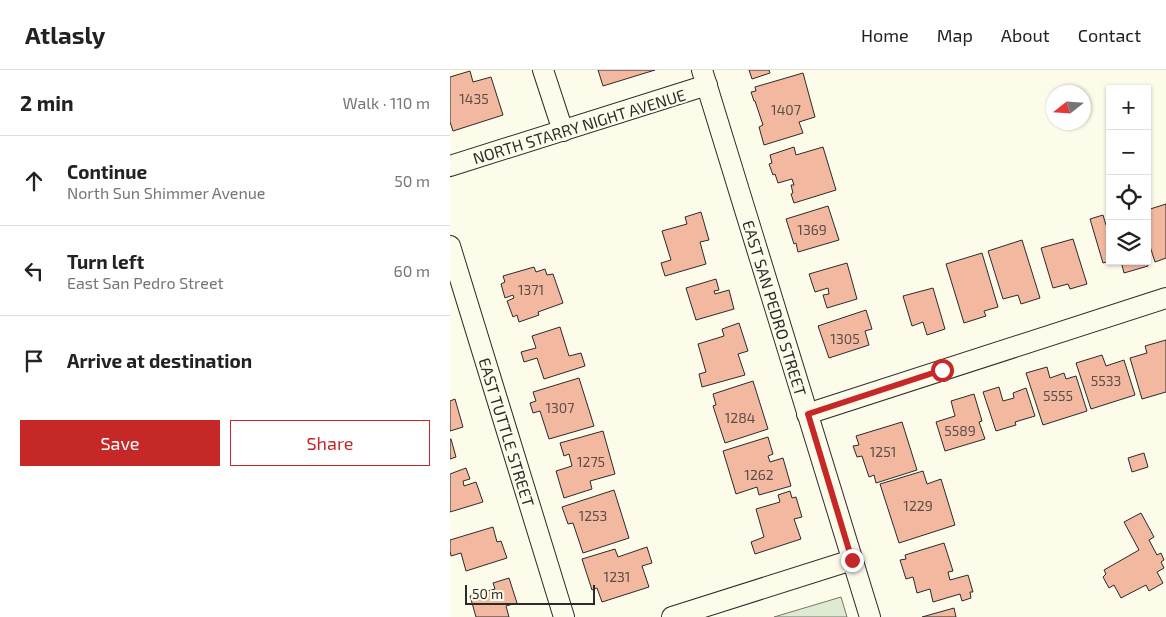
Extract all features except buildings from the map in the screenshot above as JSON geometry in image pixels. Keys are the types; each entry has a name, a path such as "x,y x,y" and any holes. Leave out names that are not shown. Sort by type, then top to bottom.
{"street":[{"path":"543,70 563,131"},
{"name":"NORTH STARRY NIGHT AVENUE","path":"450,166 563,131 705,78"},
{"name":"EAST SAN PEDRO STREET","path":"705,78 870,617"},
{"name":"EAST TUTTLE STREET","path":"450,246 564,617"},
{"path":"808,414 1166,298"},
{"path":"672,617 852,560"}],"green space":[{"path":"841,597 847,617 774,617"}],"route":[{"path":"852,560 808,414 942,370"}]}
